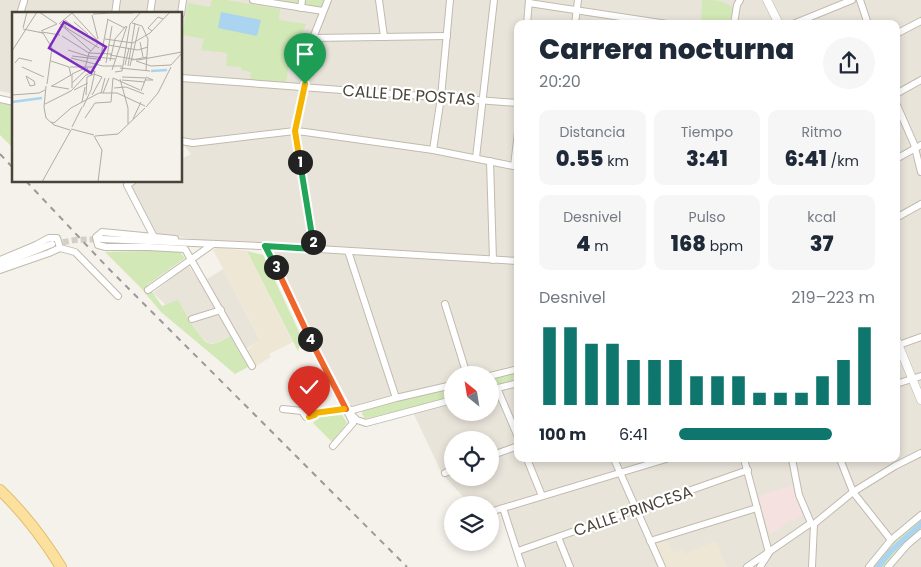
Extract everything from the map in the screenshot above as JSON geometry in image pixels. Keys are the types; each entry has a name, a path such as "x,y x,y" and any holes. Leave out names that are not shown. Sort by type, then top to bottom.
{"main road":[{"path":"0,490 42,537 61,567"}],"street":[{"path":"253,0 323,12"},
{"path":"301,8 302,0"},
{"path":"314,249 295,131 313,38 328,0"},
{"path":"379,0 384,37"},
{"path":"434,150 450,0"},
{"path":"476,158 494,0"},
{"path":"575,20 578,0"},
{"path":"735,20 737,5 740,0"},
{"path":"767,0 777,20"},
{"path":"803,20 852,0"},
{"path":"860,0 867,20"},
{"path":"527,20 529,2 641,20"},
{"path":"900,32 921,21"},
{"path":"313,38 447,36"},
{"name":"CALLE DE POSTAS","path":"182,78 514,103"},
{"path":"900,92 921,80"},
{"path":"900,111 918,146 921,172"},
{"path":"182,141 193,143 295,131 434,150 514,167"},
{"path":"900,157 918,146"},
{"path":"490,161 493,260"},
{"path":"132,182 127,185 154,237"},
{"path":"900,216 921,204"},
{"path":"252,366 185,249 98,245 96,236 102,232 226,244 514,261"},
{"path":"0,260 49,238 57,238 60,248"},
{"path":"102,239 226,244"},
{"path":"0,265 52,244"},
{"path":"148,290 213,244"},
{"path":"265,246 353,423 333,446"},
{"path":"0,270 49,254 60,248 75,252 118,296"},
{"path":"348,251 396,398"},
{"path":"445,304 464,366"},
{"path":"192,319 220,310"},
{"path":"900,342 921,336"},
{"path":"900,350 921,400"},
{"path":"499,374 514,370"},
{"path":"900,383 921,376"},
{"path":"499,388 514,384"},
{"path":"283,409 302,411 307,408 315,413 346,409 353,410 444,387"},
{"path":"499,399 514,429"},
{"path":"346,409 357,420 366,423 444,402"},
{"path":"499,453 514,447"},
{"path":"747,567 813,524 853,492 895,466 921,453"},
{"path":"527,462 542,496"},
{"path":"615,462 662,567"},
{"path":"499,509 655,462"},
{"path":"745,462 769,553 760,567"},
{"path":"793,462 799,495 813,524 812,567"},
{"path":"841,462 853,492 891,540"},
{"name":"CALLE PRINCESA","path":"518,551 748,470"},
{"path":"503,508 522,567"},
{"path":"650,541 757,508"},
{"path":"870,567 891,540 921,515"},
{"path":"888,567 921,532"},
{"path":"558,537 570,567"}],"shaded area":[{"path":"0,0 921,0 921,567 524,567 507,511 499,511 499,496 463,496 453,486 499,486 499,431 444,431 444,476 404,393 352,408 314,337 270,243 222,243 157,234 130,184 133,182 182,182 182,158 191,154 182,143 182,12 12,12 12,94 0,91"},
{"path":"217,247 247,251 293,342 269,354 271,357 256,366 247,350 260,339 213,250"},
{"path":"188,265 199,281 207,279 223,269 260,340 246,349 230,336 216,343 209,343 201,338 178,301 166,305 153,293"},
{"path":"793,485 803,515 794,521 792,519 771,534 759,496"},
{"path":"668,540 674,553 683,550 685,554 716,541 727,567 665,567 656,547 658,543"}],"green space":[{"path":"212,0 226,0 280,9 279,20 306,24 303,31 297,68 288,67 286,84 250,80 251,72 242,70 241,67 226,66 227,53 201,50 204,39 182,35 188,3 210,7"},
{"path":"276,0 324,0 321,8"},
{"path":"702,0 719,1 733,8 730,20 701,20"},
{"path":"0,101 12,104 12,147 0,135"},
{"path":"179,251 185,258 147,285 162,306 178,300 196,330 208,343 216,343 230,336 248,367 235,374 161,312 140,287 105,252"},
{"path":"247,251 263,255 302,338 298,351"},
{"path":"514,372 514,381 499,385 499,376"},
{"path":"444,389 444,399 365,419 362,414 363,410"},
{"path":"342,415 347,423 332,442 313,423 319,417"},
{"path":"921,518 921,530 893,555 884,567 872,567 892,542"}],"water":[{"path":"221,12 261,20 257,36 218,28"}],"waterway":[{"path":"878,567 891,551 921,524"}],"tunnel":[{"path":"54,244 75,240 101,239"}],"railway":[{"path":"0,154 12,167"},
{"path":"27,182 109,269 407,567"}],"route":[{"path":"305,84 295,131 314,249 265,246 288,296 346,409 315,413 315,415 309,417"}]}
